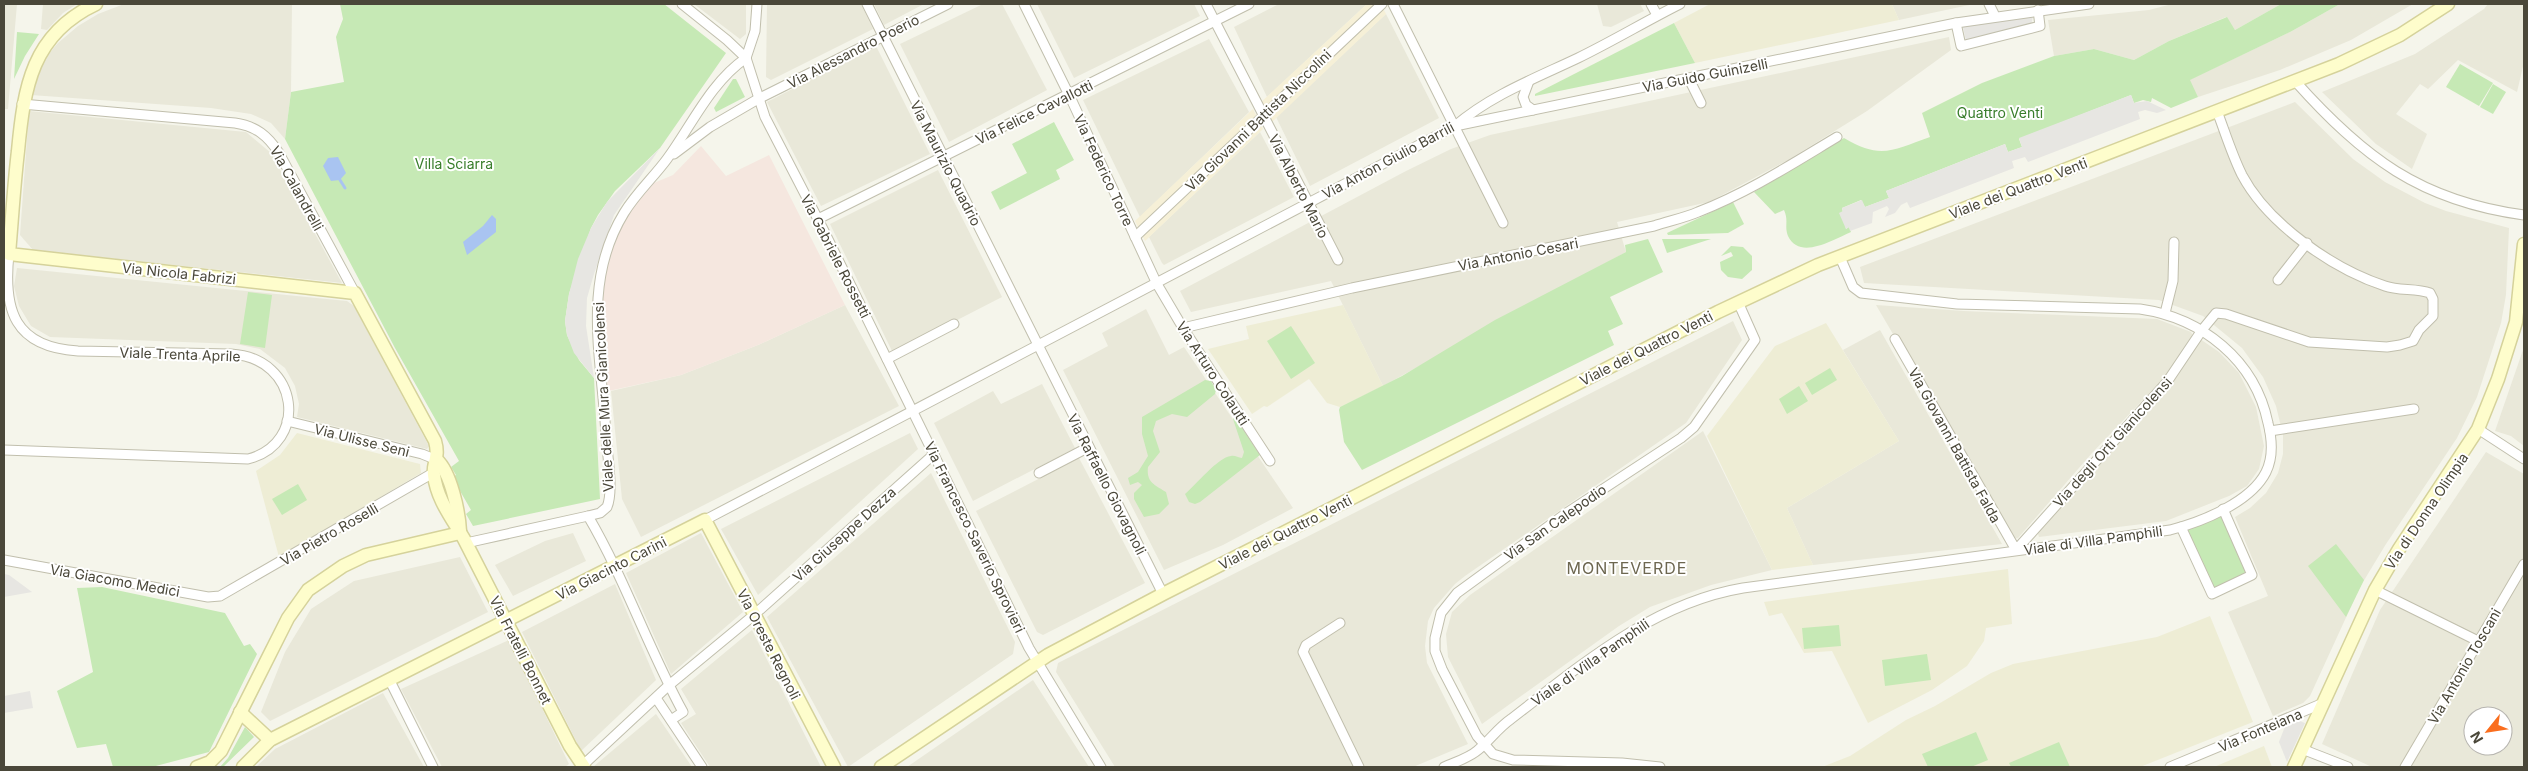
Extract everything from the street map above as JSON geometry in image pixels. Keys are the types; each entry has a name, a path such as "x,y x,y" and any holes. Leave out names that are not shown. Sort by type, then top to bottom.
{"street":[{"path":"7,254 22,104 30,76 44,48 64,24 96,4"},
{"path":"682,4 727,40 746,58"},
{"path":"666,160 718,83 746,58 755,31 757,4"},
{"name":"Via Maurizio Quadrio","path":"867,4 1038,345"},
{"name":"Via Alessandro Poerio","path":"666,160 710,127 758,99 948,4"},
{"name":"Via Federico Torre","path":"1024,4 1069,95 1157,284"},
{"name":"Via Alberto Mario","path":"1206,4 1338,260"},
{"name":"Via Felice Cavallotti","path":"818,219 1250,4"},
{"name":"Via Giovanni Battista Niccolini","path":"1135,237 1382,4"},
{"path":"1393,4 1503,222"},
{"path":"1652,4 1657,15"},
{"name":"Via Anton Giulio Barrili","path":"1038,345 1455,126 1480,106 1530,79 1579,57 1680,4"},
{"path":"1989,4 1995,16"},
{"name":"Via Guido Guinizelli","path":"1455,126 1956,23 2089,4"},
{"name":"Viale dei Quattro Venti","path":"880,767 1036,661 1163,594 1738,302 1818,265 2295,81 2390,41 2448,4"},
{"path":"1956,23 1961,46 2040,26 2038,10"},
{"name":"Via Gabriele Rossetti","path":"746,58 758,99 913,412"},
{"path":"1689,78 1701,103"},
{"path":"1530,79 1522,97 1533,110"},
{"path":"2295,81 2344,133 2397,173 2456,200 2491,210 2524,215"},
{"name":"Via Calandrelli","path":"22,104 235,123 248,126 262,133 280,152 432,433 437,447 437,460 433,473"},
{"path":"2217,111 2248,185 2275,216 2307,243 2278,280"},
{"name":"Via Antonio Cesari","path":"1183,328 1352,288 1654,226 1698,212 1745,190 1837,137"},
{"name":"Viale delle Mura Gianicolensi","path":"197,767 218,756 296,606 304,595 319,581 343,566 366,555 588,516 603,511 609,499 604,392 596,332 596,308 599,287 606,255 623,215 666,160"},
{"path":"2165,313 2174,274 2174,242"},
{"name":"Via degli Orti Gianicolensi","path":"2016,550 2167,382 2213,315 2221,313 2306,342 2400,346 2413,341 2419,330 2434,314 2433,299 2428,291 2398,290 2383,286 2340,265 2307,243"},
{"name":"Via di Donna Olimpia","path":"2294,767 2321,704 2375,590 2399,548 2478,429 2520,324 2524,244"},
{"name":"Via Nicola Fabrizi","path":"7,254 355,293"},
{"name":"Viale Trenta Aprile","path":"4,450 243,459 257,456 274,445 287,421 288,401 281,380 271,368 250,357 231,354 68,351 50,348 36,342 19,324 9,304 6,280 7,254"},
{"name":"Viale di Villa Pamphili","path":"1444,767 1474,753 1506,722 1605,649 1644,623 1692,603 1743,588 2181,527 2223,509 2252,491 2266,472 2271,453 2270,431 2261,398 2244,368 2224,345 2202,330 2165,313 2116,307 1957,304 1861,293 1854,288 1840,257"},
{"name":"Via Arturo Colautti","path":"1157,284 1183,328 1270,461"},
{"name":"Via San Calepodio","path":"1482,745 1436,656 1436,629 1443,609 1457,593 1540,532 1689,432 1755,340 1738,302"},
{"path":"887,358 954,324"},
{"name":"Via Giovanni Battista Falda","path":"1895,338 2016,550"},
{"name":"Via Raffaello Giovagnoli","path":"1038,345 1163,594"},
{"name":"Via Giacinto Carini","path":"243,767 270,740 616,566 1038,345"},
{"path":"2270,431 2414,409"},
{"name":"Via Francesco Saverio Sprovieri","path":"913,412 1036,661 1101,767"},
{"name":"Via Ulisse Seni","path":"287,421 422,454 437,460"},
{"path":"2478,429 2524,458"},
{"path":"1039,473 1089,447"},
{"name":"Via Giuseppe Dezza","path":"583,767 668,686 754,615 934,454"},
{"name":"Via Calandrelli","path":"437,460 443,468 452,493 463,538"},
{"path":"433,473 444,508 463,538"},
{"name":"Via Pietro Roselli","path":"226,595 433,473"},
{"path":"2181,527 2212,594 2252,575 2223,509"},
{"path":"588,516 616,566 668,686 683,712 671,720"},
{"name":"Via Oreste Regnoli","path":"705,520 834,767"},
{"name":"Via Fratelli Bonnet","path":"463,538 507,620 570,746 583,767"},
{"name":"Via Giacomo Medici","path":"4,560 208,597 226,595"},
{"name":"Via Antonio Toscani","path":"2405,767 2524,564"},
{"path":"2375,590 2478,641"},
{"path":"1340,623 1306,645 1303,652 1359,767"},
{"path":"390,681 433,767"},
{"path":"656,698 702,767"},
{"name":"Via Fonteiana","path":"2170,767 2321,704"},
{"path":"240,712 270,740"},
{"path":"1482,745 1496,756 1513,760 1660,767"},
{"path":"2302,749 2348,767"}],"shaded area":[{"path":"4,4 17,4 8,109 4,109"},
{"path":"43,4 77,4 63,13 47,30 41,29"},
{"path":"124,4 292,4 291,92 285,139 271,123 251,114 211,108 31,95 46,57 58,43 78,26 98,14"},
{"path":"694,4 746,4 746,34 740,39"},
{"path":"767,4 861,4 873,29 771,80 766,77"},
{"path":"874,4 924,4 884,25"},
{"path":"983,4 1002,4 1047,90 949,142 900,44"},
{"path":"1037,4 1194,4 1200,16 1074,78"},
{"path":"1279,4 1367,4 1267,97 1234,27"},
{"path":"1367,4 1381,4 1386,14 1271,123 1260,103"},
{"path":"1597,4 1640,4 1644,11 1611,27 1603,26"},
{"path":"1710,4 1892,4 1899,20 1695,63 1674,23"},
{"path":"1892,4 1974,4 1899,20"},
{"path":"2172,4 2281,4 2235,30 2226,17 2169,41 2134,60 2094,49 2054,56 2048,20 2149,10"},
{"path":"2340,4 2413,4 2351,40 2280,70 2198,97 2189,80 2292,31"},
{"path":"2488,4 2524,4 2524,62 2517,92 2458,60 2428,89 2420,84 2396,114 2427,134 2412,169 2376,144 2322,92 2415,54 2484,9"},
{"path":"1386,14 1439,118 1310,186 1276,117"},
{"path":"2033,15 2031,26 1966,41 1963,27"},
{"path":"1949,37 1951,50 1867,111 1788,160 1709,202 1617,222 1626,252 1383,386 1331,281 1191,312 1180,291 1406,171 1451,149 1490,135"},
{"path":"1209,39 1249,112 1140,217 1083,100"},
{"path":"876,46 930,154 821,206 767,102"},
{"path":"2131,95 2134,103 2147,101 2166,110 2157,113 2145,110 2138,112 2140,119 2028,162 2025,157 2012,161 2014,168 1910,208 1907,202 1901,205 1895,213 1885,217 1889,209 1887,206 1873,212 1872,223 1850,231 1849,227 1846,229 1839,213 1843,211 1842,208 1862,200 1865,207 1889,198 1886,191 2005,144 2008,152 2022,147 2019,138"},
{"path":"2295,102 2353,159 2385,182 2425,203 2446,211 2509,228 2506,295 2501,323 2477,397 2457,438 2386,544 2360,587 2310,696 2303,703 2273,716 2228,612 2268,596 2235,517 2250,508 2266,493 2278,473 2283,454 2283,435 2276,406 2263,377 2242,348 2203,316 2159,300 1864,283 1860,267"},
{"path":"1253,109 1263,129 1145,241 1135,221"},
{"path":"29,111 246,132 271,153 342,283 33,250 20,235"},
{"path":"1260,132 1294,197 1164,265 1149,237"},
{"path":"701,146 726,176 769,155 845,305 758,345 681,375 604,392 596,332 606,255 642,188 673,175"},
{"path":"660,148 614,215 587,298 586,326 594,378 574,353 567,335 565,321 569,294 578,259 591,228 607,202"},
{"path":"938,170 1002,297 893,353 830,224"},
{"path":"17,268 347,301 354,306 429,446 427,449 297,417 299,404 295,386 285,368 260,349 236,344 50,337 31,326 19,306 14,286"},
{"path":"845,305 899,406 641,537 622,499 611,391 681,375 758,345"},
{"path":"1343,305 1383,386 1340,407 1327,403 1309,379 1267,407 1264,406 1252,414 1208,349 1249,339 1246,326"},
{"path":"1876,305 1964,311 2157,319 2191,332 2193,336 2165,377 2092,453 2018,538 2013,539"},
{"path":"1146,309 1169,355 1184,347 1293,508 1223,545 1164,570 1063,370 1108,346 1102,333"},
{"path":"1733,321 1742,340 1686,423 1465,576 1455,584 1434,608 1428,621 1425,646 1427,663 1468,744 1413,767 1115,767 1056,672 1058,663"},
{"path":"1826,323 1899,441 1787,508 1813,565 1772,570 1707,436 1775,346"},
{"path":"1880,330 2002,544 1813,565 1787,508 1899,441 1843,350"},
{"path":"2200,339 2219,352 2239,373 2256,407 2264,446 2259,469 2247,486 2229,496 2166,521 2039,537 2037,531"},
{"path":"2524,347 2524,446 2511,436 2495,431"},
{"path":"1042,384 1075,448 973,501 934,423 993,391 1001,404"},
{"path":"1703,431 1772,570 1711,585 1650,607 1619,626 1482,724 1448,657 1446,634 1452,612 1470,595"},
{"path":"297,433 420,464 421,473 279,557 256,471 280,455"},
{"path":"910,433 918,449 758,595 721,529"},
{"path":"2486,452 2524,474 2524,767 2372,767 2322,744 2380,610"},
{"path":"1079,458 1145,583 1043,635 1037,632 976,511"},
{"path":"931,473 1015,642 1013,654 848,767 767,617"},
{"path":"573,533 586,561 513,596 495,565 545,541"},
{"path":"701,533 743,612 671,674 626,573"},
{"path":"460,557 488,612 270,721 261,712 285,652 311,609 354,581"},
{"path":"2008,569 2012,624 1986,628 1984,641 1967,666 1932,690 1868,723 1832,651 1804,653 1782,613 1769,616 1764,602"},
{"path":"4,574 9,575 32,592 4,597"},
{"path":"615,584 656,680 581,751 522,632"},
{"path":"2210,616 2253,722 2140,767 1822,767 1850,756 1906,720 1935,706 1991,673 2013,664 2157,637"},
{"path":"752,630 821,767 710,767 681,723 696,714 681,689"},
{"path":"509,640 569,764 565,767 442,767 401,689"},
{"path":"1033,680 1089,767 907,767"},
{"path":"30,691 33,708 4,713 4,696"},
{"path":"383,693 424,767 256,767 275,749"},
{"path":"656,714 692,767 593,767"},
{"path":"2297,720 2305,723 2287,762 2279,742 2286,724"},
{"path":"2264,746 2272,767 2214,767"}],"green space":[{"name":"Villa Sciarra","path":"340,4 664,4 726,53 660,148 615,191 598,215 591,228 569,294 565,321 567,335 579,360 594,378 600,499 473,526 466,514 471,510 452,477 456,475 451,467 459,461 395,348 285,139 291,92 344,82 336,37 343,19"},
{"name":"Quattro Venti","path":"2281,4 2340,4 2292,31 2190,80 2198,97 2171,108 2152,98 2151,102 2143,100 2134,103 2131,95 2019,139 2022,147 2008,152 2005,144 1886,191 1889,198 1865,207 1861,200 1842,208 1846,229 1849,227 1851,232 1827,243 1809,248 1793,243 1788,236 1784,210 1775,214 1754,192 1844,138 1868,149 1887,151 1930,137 1922,113 1982,83 2054,56 2094,49 2134,60 2169,41 2227,17 2235,30"},
{"path":"1674,23 1695,63 1535,96 1535,94"},
{"path":"17,32 39,34 25,56 14,79"},
{"path":"2460,64 2493,83 2479,106 2446,87"},
{"path":"733,79 736,79 745,97 716,112 714,108"},
{"path":"2493,84 2506,92 2493,114 2480,107"},
{"path":"1054,122 1074,160 1056,170 1060,179 1000,210 991,192 1027,173 1012,144"},
{"path":"1733,202 1744,224 1728,233 1668,235 1667,233"},
{"path":"1648,239 1663,272 1610,297 1623,324 1608,331 1614,345 1362,470 1344,442 1340,407 1402,376 1495,320 1626,252 1625,245"},
{"path":"1662,239 1711,239 1667,253"},
{"path":"1731,246 1743,247 1752,256 1752,270 1742,279 1728,277 1721,270 1720,262 1733,256 1731,252 1721,256"},
{"path":"248,292 272,295 265,348 240,344"},
{"path":"1291,326 1315,363 1291,379 1267,341"},
{"path":"1830,368 1837,380 1812,395 1805,383"},
{"path":"1205,380 1211,381 1216,390 1215,394 1187,417 1172,414 1156,421 1153,431 1160,452 1148,467 1148,472 1152,483 1166,492 1169,504 1159,514 1144,517 1134,499 1134,493 1142,485 1138,482 1130,485 1128,478 1138,472 1148,456 1142,434 1142,417"},
{"path":"1799,386 1808,401 1787,414 1779,399"},
{"path":"1235,417 1260,455 1200,502 1195,504 1189,502 1185,494 1213,466 1231,456 1242,458 1244,452 1233,419"},
{"path":"298,484 307,500 282,515 272,499"},
{"path":"2223,509 2252,575 2212,594 2181,527"},
{"path":"2336,544 2364,580 2346,617 2308,566"},
{"path":"102,587 225,613 244,646 250,644 257,654 209,752 152,767 113,767 106,744 77,748 57,691 93,672 77,588"},
{"path":"1839,625 1841,646 1804,649 1802,628"},
{"path":"1927,654 1931,680 1885,686 1882,660"},
{"path":"245,727 254,737 223,767 220,767 228,758"},
{"path":"1976,732 1988,760 1971,767 1928,767 1922,754"},
{"path":"2059,742 2070,767 2011,767 2009,763"}],"water":[{"path":"338,157 346,173 340,180 331,181 323,166 328,158"},
{"path":"492,215 496,219 496,232 467,255 463,242 483,226"}],"waterway":[{"path":"340,180 345,188"}],"district":[{"name":"MONTEVERDE","path":"1627,568"}]}
